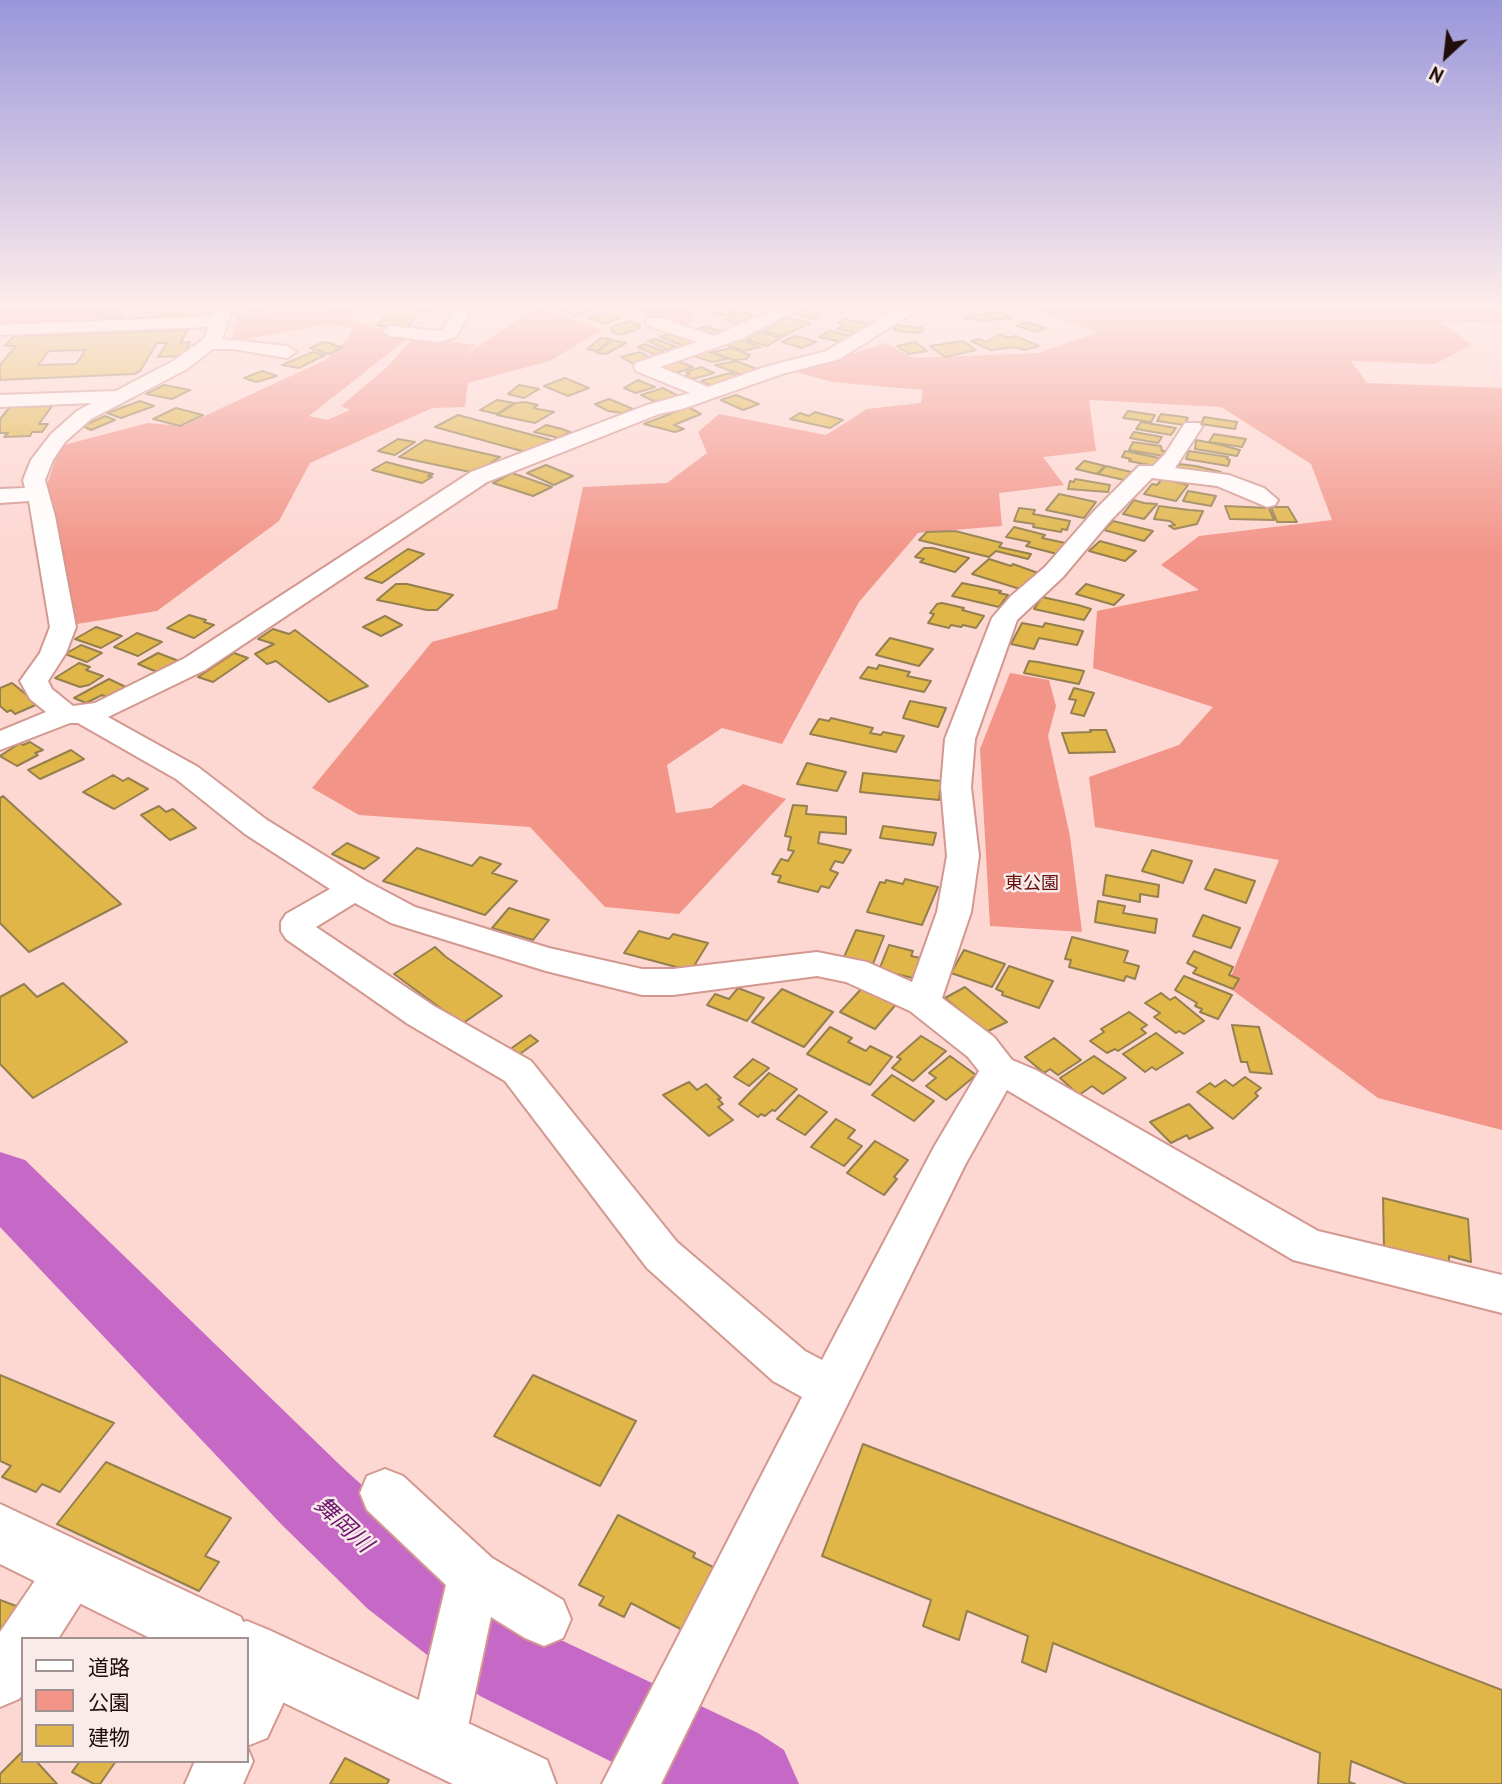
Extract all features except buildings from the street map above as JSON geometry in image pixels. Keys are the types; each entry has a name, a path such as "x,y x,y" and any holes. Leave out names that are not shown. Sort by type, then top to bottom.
{"main road":[{"path":"0,1533 74,1569 193,1637"},
{"path":"248,1668 443,1713 523,1784"}],"street":[{"path":"0,518 30,494 42,460 58,438 84,415 137,388"},
{"path":"694,388 706,393"},
{"path":"0,741 138,695 195,664 478,477 615,423 720,388"},
{"path":"0,401 123,396"},
{"path":"1158,473 1173,458 1192,427"},
{"path":"923,1002 954,912 963,856 956,786 960,739 1005,618 1020,601 1054,572 1102,516 1147,471 1221,480 1267,500"},
{"path":"30,494 44,516 63,627 53,653 34,681 40,693 75,715 187,773 256,827 354,889 403,915 444,930 546,959 642,982 673,982 817,964 854,971 923,1002 981,1047 999,1070 1022,1080 1308,1247 1502,1294"},
{"path":"0,496 30,494"},
{"path":"354,889 298,922 298,931 421,1015 518,1071 662,1255 789,1366 832,1389"},
{"path":"633,1780 948,1158 999,1070"},
{"path":"386,1493 471,1588 544,1619"},
{"path":"28,1637 74,1569"},
{"path":"443,1713 471,1588"},
{"path":"0,1679 21,1648"},
{"path":"214,1784 223,1763"}],"green space":[{"path":"264,388 344,388 309,416 327,420 350,410 341,406 362,388 467,388 465,407 432,408 310,463 279,521 157,611 77,624 45,491 60,446 148,423 183,426"},
{"path":"903,388 1502,388 1502,1130 1378,1098 1227,986 1279,860 1095,827 1089,777 1179,745 1213,707 1093,668 1097,611 1199,590 1161,565 1199,536 1332,520 1311,464 1221,407 1089,400 1096,451 1043,457 1064,485 999,493 1002,526 918,533 859,602 782,744 722,728 667,765 676,813 711,808 743,784 786,799 679,914 605,907 530,827 359,815 312,788 432,642 557,609 583,487 667,483 707,453 698,432 719,414 826,435 867,409 921,403 923,390"},
{"name":"東公園","path":"1010,673 1049,680 1056,706 1048,736 1070,836 1082,932 990,926 980,749"}],"waterway":[{"name":"舞岡川","path":"0,1180 312,1496 399,1578 512,1664 724,1767 750,1784"}]}
